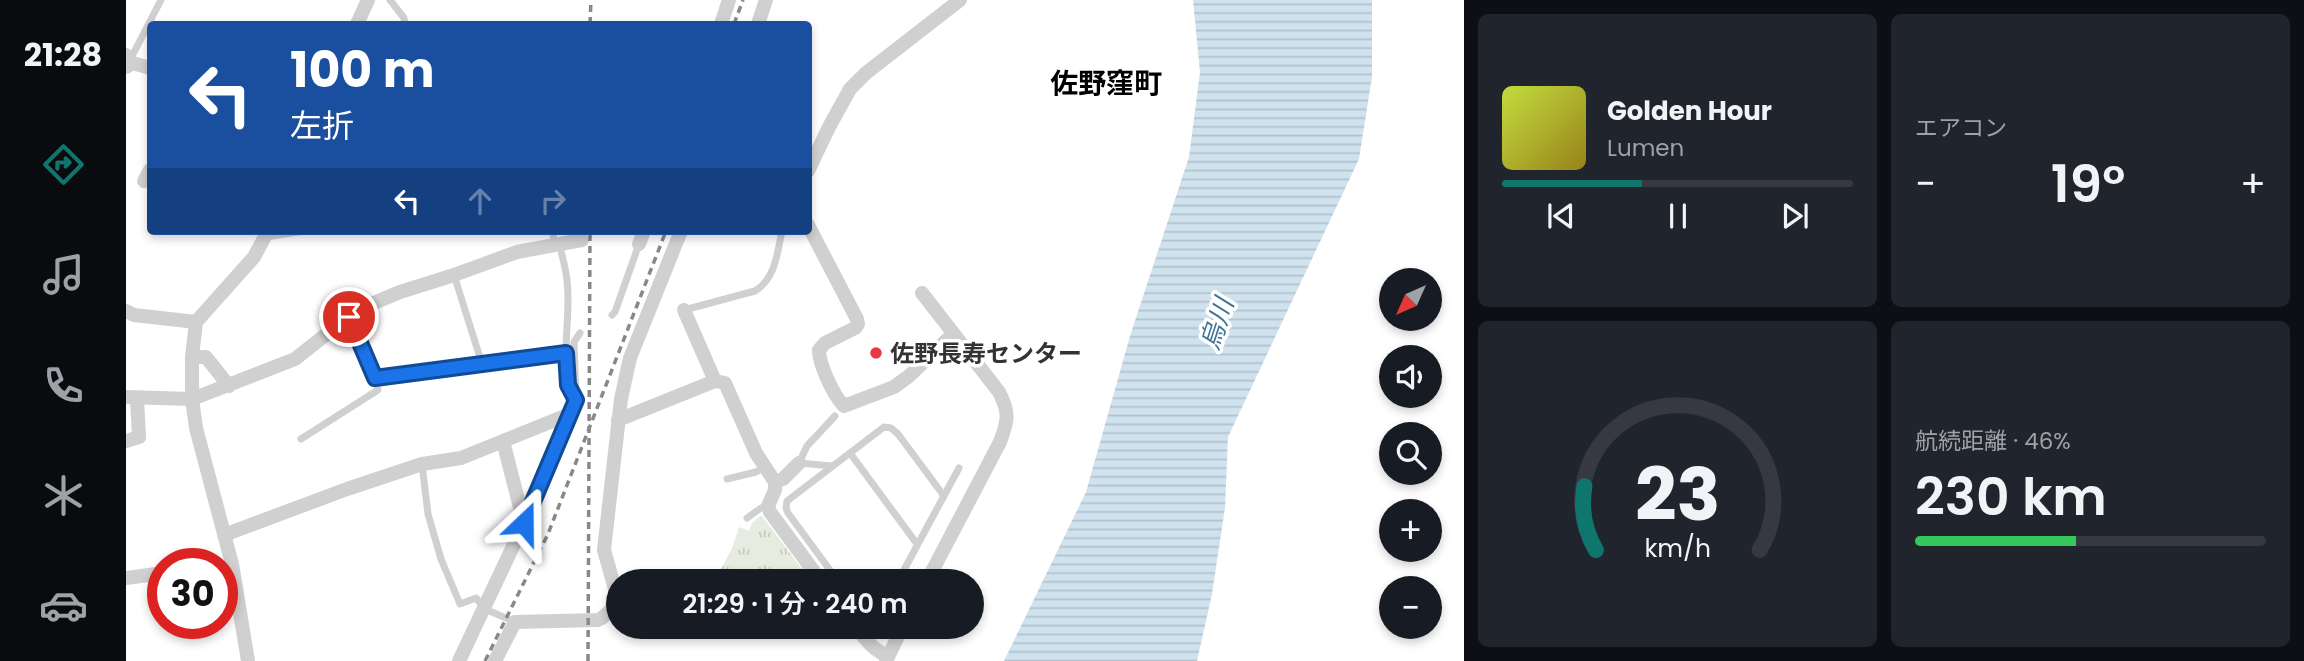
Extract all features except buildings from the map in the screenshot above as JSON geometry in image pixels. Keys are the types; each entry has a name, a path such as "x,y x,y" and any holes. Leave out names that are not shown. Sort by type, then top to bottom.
{"street":[{"path":"358,21 368,0"},
{"path":"722,21 729,0"},
{"path":"759,21 766,0"},
{"path":"812,163 850,89 866,73 960,0"},
{"path":"127,61 147,67"},
{"path":"812,233 858,324 818,350 819,359 844,406 894,387 953,334"},
{"path":"225,548 202,457 192,400 192,357 196,321 254,257 265,235"},
{"path":"495,661 515,622 597,620 607,615 613,605 615,589 604,550 618,420 630,358 679,235"},
{"path":"126,441 139,437 131,398 192,400 295,359 357,310 400,292 555,239 582,240"},
{"path":"922,293 999,392 1007,408 1007,424 1000,442 933,569"},
{"path":"684,310 715,381"},
{"path":"126,311 134,315 196,321"},
{"path":"192,357 206,357 229,386"},
{"path":"618,420 715,381 724,383 756,453 775,482 775,490 768,506 773,517 812,569"},
{"path":"224,535 345,489 422,464 461,458 573,407"},
{"path":"458,661 524,523 573,407"},
{"path":"503,441 524,523"},
{"path":"775,482 783,479 799,463"},
{"path":"126,578 147,575"},
{"path":"238,615 248,661"},
{"path":"866,639 887,659 897,639"}],"lane":[{"path":"149,21 161,0"},
{"path":"390,0 404,21"},
{"path":"127,61 147,25"},
{"path":"612,315 644,235"},
{"path":"684,310 765,286 773,272 781,235"},
{"path":"555,239 567,282 566,353 568,385 573,407"},
{"path":"454,275 482,365"},
{"path":"301,439 378,390 349,317"},
{"path":"573,407 573,342 580,333"},
{"path":"375,378 566,353"},
{"path":"833,466 799,463 807,446 835,416"},
{"path":"829,569 786,508 787,501 884,427 891,428 898,434 944,496"},
{"path":"850,453 917,544"},
{"path":"422,464 428,514 441,559 460,604 476,598 485,609 515,622"},
{"path":"727,479 765,467"},
{"path":"904,569 958,468"},
{"path":"747,518 768,506"}],"green space":[{"path":"762,516 802,569 721,569 739,527 749,531 752,523"}],"water":[{"name":"烏川","path":"1193,0 1372,0 1372,77 1359,159 1228,437 1225,508 1212,594 1197,661 1004,661 1086,492 1130,336 1189,157 1200,72"}],"railway":[{"path":"590,21 591,0"},
{"path":"735,21 743,0"},
{"path":"588,661 590,235"},
{"path":"485,661 548,534 664,235"}],"place":[{"name":"佐野長寿センター","path":"876,353"}],"district":[{"name":"佐野窪町","path":"1106,83"}],"route":[{"path":"349,317 375,378 566,353 568,385 576,400 524,523"}]}
